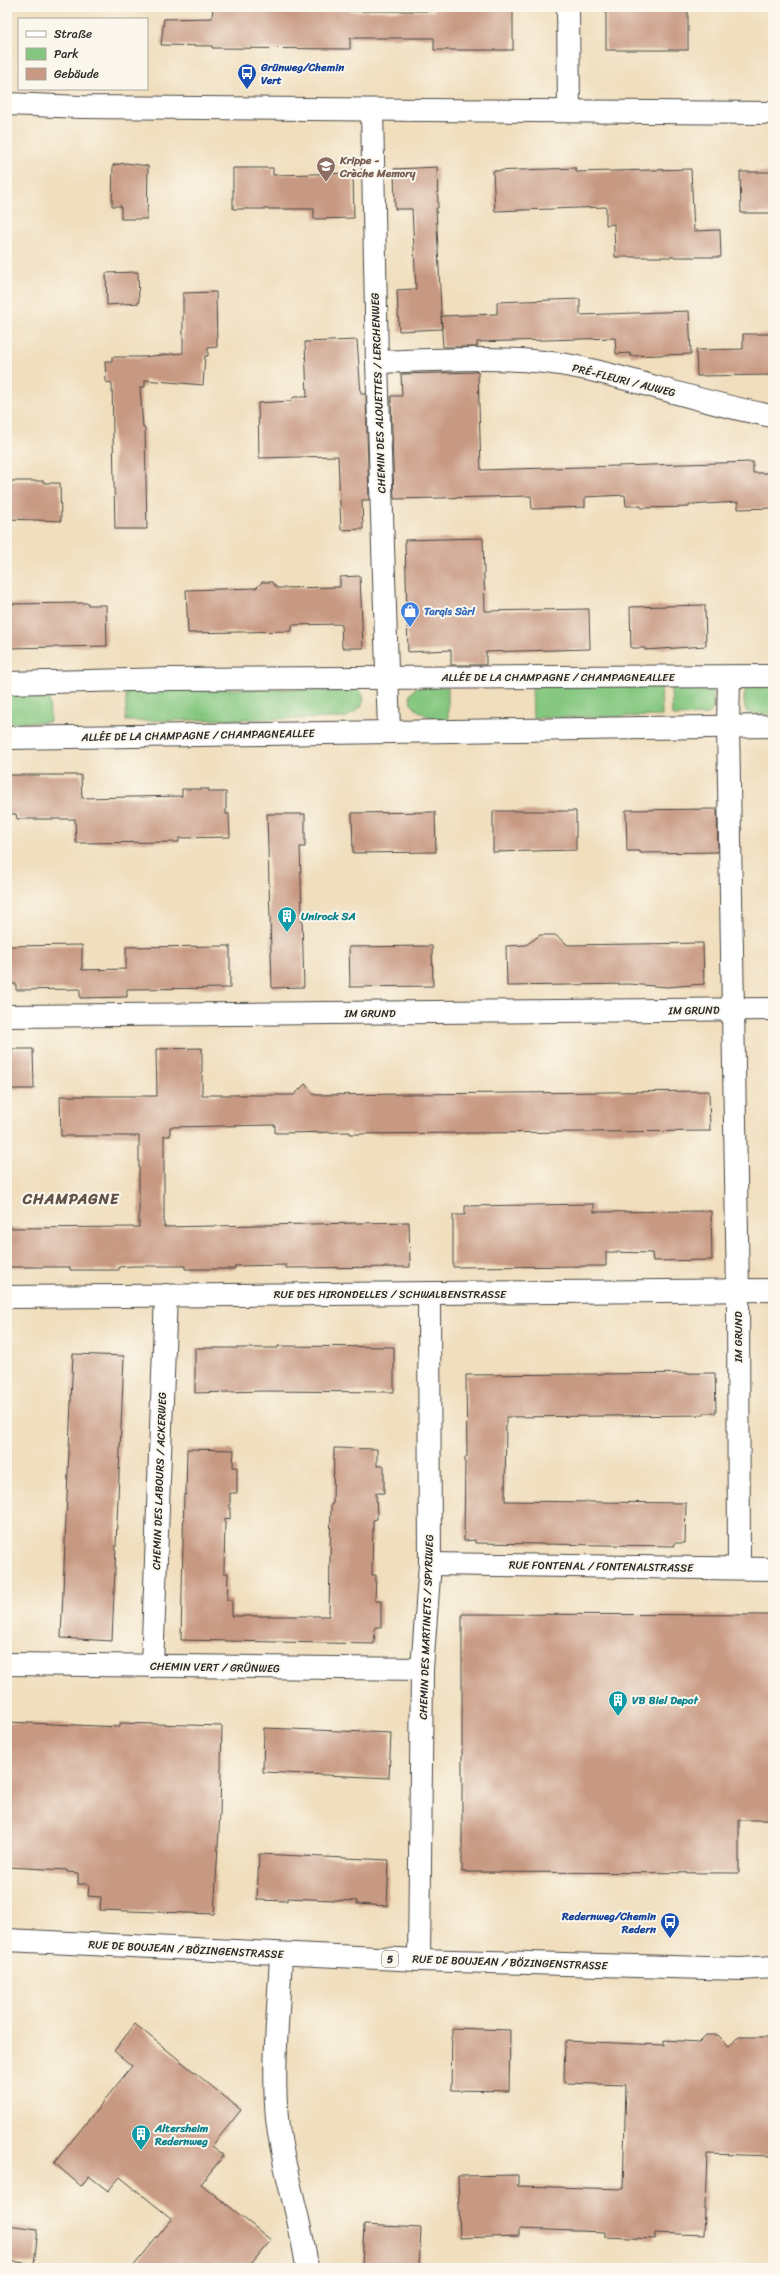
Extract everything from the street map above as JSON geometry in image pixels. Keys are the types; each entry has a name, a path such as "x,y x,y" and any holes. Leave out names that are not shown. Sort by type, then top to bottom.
{"street":[{"path":"568,7 569,111"},
{"path":"7,104 82,107 773,113"},
{"name":"CHEMIN DES ALOUETTES / LERCHENWEG","path":"372,110 377,362 388,677"},
{"name":"PRÉ-FLEURI / AUWEG","path":"377,362 480,360 536,362 581,368 773,416"},
{"name":"ALLÉE DE LA CHAMPAGNE / CHAMPAGNEALLEE","path":"7,683 388,677 773,676"},
{"path":"388,677 389,731"},
{"path":"728,726 729,677"},
{"name":"IM GRUND","path":"728,726 738,1291 739,1568"},
{"name":"ALLÉE DE LA CHAMPAGNE / CHAMPAGNEALLEE","path":"7,738 773,726"},
{"name":"IM GRUND","path":"7,1016 773,1009"},
{"name":"RUE DES HIRONDELLES / SCHWALBENSTRASSE","path":"7,1297 773,1290"},
{"name":"CHEMIN DES MARTINETS / SPYRIWEG","path":"419,1960 422,1670 430,1564 429,1293"},
{"name":"CHEMIN DES LABOURS / ACKERWEG","path":"152,1666 166,1296"},
{"name":"RUE FONTENAL / FONTENALSTRASSE","path":"430,1564 773,1569"},
{"name":"CHEMIN VERT / GRÜNWEG","path":"7,1664 422,1670"},
{"name":"RUE DE BOUJEAN / BÖZINGENSTRASSE","path":"7,1940 419,1960 741,1969 773,1967"},
{"path":"281,1954 275,2078 277,2119 281,2147 304,2248 307,2268"}],"green space":[{"path":"661,683 662,716 533,718 532,685"},
{"path":"773,683 773,714 753,714 747,712 744,699 747,686"},
{"path":"671,685 708,685 713,691 713,710 707,715 672,716"},
{"path":"448,687 448,720 428,716 411,704 410,695 415,688"},
{"path":"126,689 358,689 364,698 361,706 357,710 344,718 126,721"},
{"path":"49,690 50,722 7,723 7,691"}],"building":[{"path":"213,7 350,7 350,11 434,11 434,7 513,7 513,50 434,50 434,38 350,38 350,49 212,48 212,46 161,45 164,19 212,18"},
{"path":"606,7 688,7 688,50 606,50"},
{"path":"126,163 148,166 147,219 121,219 121,206 112,206 113,165"},
{"path":"437,167 438,208 436,208 442,329 399,331 397,290 416,289 412,209 395,209 394,169"},
{"path":"233,168 273,168 273,175 353,173 354,218 314,219 314,209 233,209"},
{"path":"576,168 576,172 691,169 694,231 720,230 721,257 615,257 614,224 606,225 606,207 495,211 493,171"},
{"path":"740,172 773,172 773,213 741,213"},
{"path":"138,272 139,303 107,305 106,273"},
{"path":"216,292 217,347 208,348 208,356 205,356 203,385 145,380 145,387 140,387 143,428 145,428 147,529 115,529 112,383 106,382 105,361 112,361 112,357 141,357 183,353 183,293"},
{"path":"580,299 580,315 689,311 691,354 630,356 630,353 616,354 615,338 477,342 477,347 443,347 441,316 497,314 497,302"},
{"path":"743,334 773,334 773,375 697,376 696,350 743,349"},
{"path":"357,340 361,394 366,394 369,500 362,500 363,529 341,530 338,456 259,458 258,403 290,401 294,397 307,397 305,342"},
{"path":"478,372 481,470 753,462 753,473 773,473 773,508 738,509 738,502 689,505 689,507 641,508 641,506 626,506 625,495 585,497 585,507 532,509 531,496 394,499 391,396 402,396 401,374"},
{"path":"7,481 44,481 44,483 60,483 61,521 7,519"},
{"path":"483,538 485,611 589,609 590,649 486,652 486,665 451,665 451,650 408,652 405,540"},
{"path":"360,576 363,648 342,648 341,624 292,625 292,631 188,633 186,590 256,588 262,582 272,582 277,588 340,587 340,577"},
{"path":"88,603 88,605 106,605 107,646 7,648 7,604"},
{"path":"705,605 706,646 645,650 645,648 631,648 630,607"},
{"path":"7,775 81,775 82,798 182,796 182,789 209,789 209,792 226,792 226,814 229,814 230,837 179,838 179,842 76,843 75,819 17,819 16,814 7,814"},
{"path":"717,809 718,852 640,853 640,851 627,851 626,810"},
{"path":"493,811 576,811 576,850 493,852"},
{"path":"435,812 436,852 353,853 352,813"},
{"name":"Unirock SA","path":"267,814 305,814 305,847 300,847 304,987 272,988"},
{"path":"540,935 555,935 568,945 703,943 704,984 667,987 629,984 507,986 506,946 526,945"},
{"path":"82,945 82,970 126,969 126,947 230,946 230,988 127,989 127,997 80,998 80,989 16,990 16,984 7,984 7,946"},
{"path":"432,946 433,986 350,987 349,947"},
{"path":"202,1048 202,1095 294,1095 305,1084 314,1095 709,1091 710,1131 350,1134 350,1132 275,1133 275,1125 170,1127 170,1136 164,1136 164,1227 409,1222 410,1267 286,1268 286,1265 235,1266 235,1269 185,1269 185,1266 134,1266 119,1267 119,1270 70,1270 70,1267 7,1267 7,1228 139,1227 139,1136 61,1136 60,1096 157,1096 156,1049"},
{"path":"7,1049 33,1049 34,1089 7,1089"},
{"path":"594,1204 594,1212 711,1211 712,1260 653,1261 652,1253 606,1252 606,1266 453,1267 453,1215 465,1215 465,1206"},
{"path":"278,1346 394,1347 394,1392 262,1391 195,1393 195,1348 278,1348"},
{"path":"73,1354 124,1356 112,1641 61,1638"},
{"path":"715,1373 716,1413 704,1413 704,1415 506,1417 505,1501 686,1503 685,1543 674,1543 674,1546 475,1543 475,1540 464,1541 465,1457 467,1457 466,1375"},
{"path":"334,1448 377,1449 377,1466 384,1466 384,1493 376,1493 377,1519 373,1520 372,1575 376,1575 375,1601 381,1601 381,1627 375,1627 374,1644 181,1640 184,1494 186,1495 187,1449 234,1450 233,1467 237,1467 237,1493 230,1493 230,1519 225,1518 224,1573 228,1573 227,1600 232,1600 232,1616 329,1616 331,1504 333,1504"},
{"name":"VB Biel Depot","path":"462,1614 773,1615 773,1820 739,1820 739,1873 462,1872"},
{"path":"7,1722 120,1727 120,1723 222,1726 220,1813 214,1914 100,1910 101,1897 88,1896 89,1884 78,1884 78,1873 67,1872 67,1870 7,1867"},
{"path":"264,1728 391,1733 389,1778 263,1772"},
{"path":"259,1854 389,1860 387,1906 357,1904 357,1901 287,1898 287,1901 257,1900"},
{"name":"Altersheim Redernweg","path":"135,2024 241,2110 212,2146 224,2155 201,2184 271,2240 248,2268 132,2268 172,2219 120,2177 108,2191 89,2176 81,2186 54,2163 132,2066 114,2051"},
{"path":"452,2028 510,2030 509,2091 451,2090"},
{"path":"706,2035 718,2035 729,2046 739,2037 773,2037 773,2156 707,2154 704,2235 655,2233 655,2239 605,2237 605,2232 519,2229 519,2236 460,2238 458,2176 518,2175 518,2186 623,2189 626,2085 564,2083 565,2041 664,2045 664,2040 699,2042"},
{"path":"7,2225 38,2229 34,2264 7,2261"},
{"path":"364,2225 421,2228 419,2268 362,2267"}],"place":[{"name":"Grünweg/Chemin Vert","path":"247,90"},
{"name":"Krippe - Crèche Memory","path":"326,183"},
{"name":"Tarqis Sàrl","path":"410,628"},
{"name":"Unirock SA","path":"287,933"},
{"name":"VB Biel Depot","path":"618,1717"},
{"name":"Redernweg/Chemin Redern","path":"670,1939"},
{"name":"Altersheim Redernweg","path":"141,2151"}],"district":[{"name":"CHAMPAGNE","path":"71,1199"}]}
